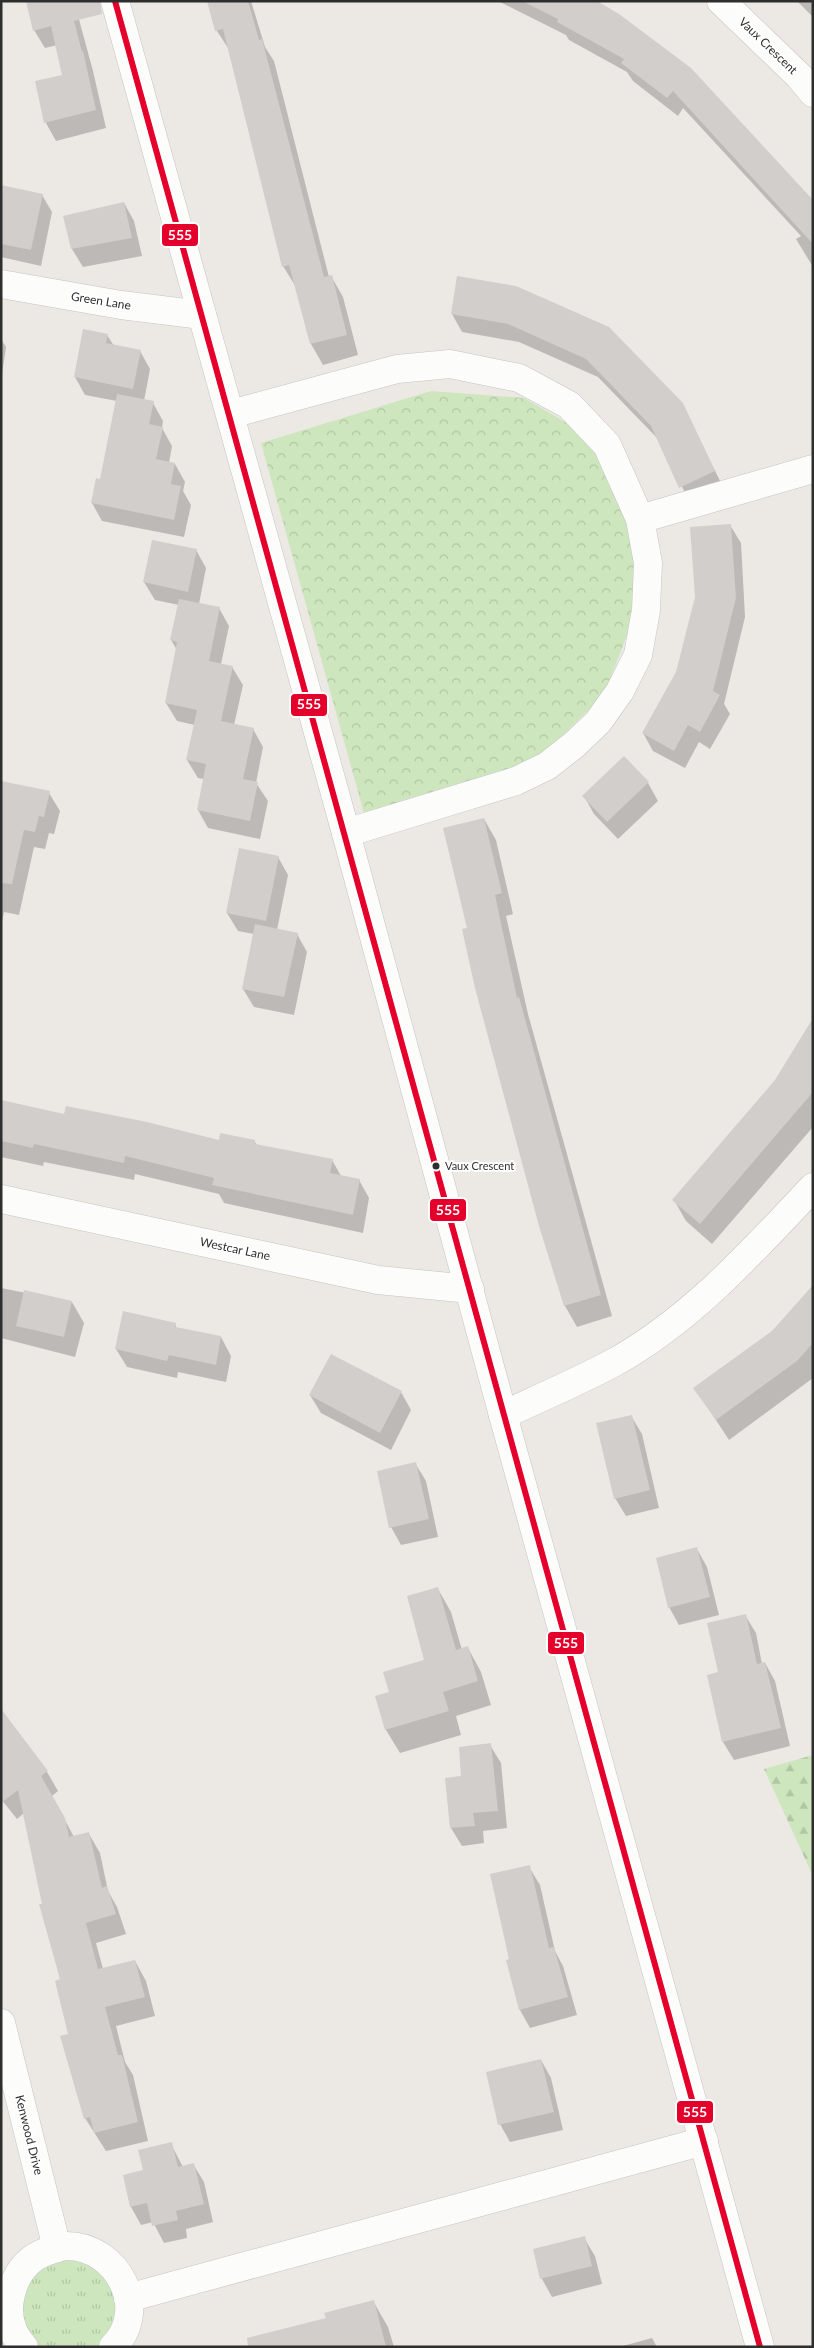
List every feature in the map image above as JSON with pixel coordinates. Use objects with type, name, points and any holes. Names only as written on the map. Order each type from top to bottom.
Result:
[{"type":"street","points":[[115,1],[231,414],[470,1289],[502,1415],[760,2347]]},
{"type":"street","name":"Vaux Crescent","points":[[721,1],[799,76],[813,93]]},
{"type":"street","name":"Green Lane","points":[[1,284],[122,305],[202,315]]},
{"type":"street","points":[[231,414],[397,369],[450,364],[519,378],[569,405],[607,445],[640,518],[648,563],[646,610],[638,655],[620,691],[598,722],[575,744],[547,766],[516,781],[346,834]]},
{"type":"street","points":[[640,518],[813,469]]},
{"type":"street","points":[[502,1415],[614,1362],[661,1331],[712,1291],[813,1187]]},
{"type":"street","name":"Westcar Lane","points":[[1,1199],[378,1280],[470,1289]]},
{"type":"street","name":"Kenwood Drive","points":[[1,2023],[57,2248]]},
{"type":"street","points":[[128,2298],[704,2141]]},
{"type":"street","points":[[24,2347],[5,2316],[15,2278],[37,2254],[64,2246],[83,2247],[100,2254],[112,2264],[126,2288],[129,2312],[124,2332],[113,2347]]},
{"type":"green space","points":[[431,391],[524,398],[588,435],[634,535],[634,617],[604,695],[537,760],[364,813],[261,443]]},
{"type":"green space","points":[[813,1755],[813,1876],[764,1769]]},
{"type":"green space","points":[[55,2258],[83,2258],[107,2270],[116,2301],[115,2322],[112,2331],[96,2347],[39,2347],[26,2337],[18,2312],[35,2267]]},
{"type":"building","points":[[26,1],[100,1],[102,14],[74,21],[83,51],[96,110],[44,123],[35,81],[62,75],[51,26],[33,31]]},
{"type":"building","points":[[207,1],[248,1],[259,40],[262,39],[324,277],[332,275],[347,335],[310,344],[289,265],[282,267],[223,29],[215,31]]},
{"type":"building","points":[[522,1],[597,1],[619,14],[691,68],[813,200],[813,244],[673,91],[667,98],[621,63],[624,59],[557,22],[558,19]]},
{"type":"building","points":[[1,185],[43,194],[31,250],[1,244]]},
{"type":"building","points":[[124,202],[132,238],[71,249],[63,216]]},
{"type":"building","points":[[457,276],[516,286],[609,327],[683,403],[715,471],[679,488],[651,426],[586,359],[508,324],[451,314]]},
{"type":"building","points":[[83,329],[108,334],[106,343],[141,350],[133,389],[74,377]]},
{"type":"building","points":[[117,394],[154,401],[149,424],[163,427],[156,459],[175,463],[171,484],[181,486],[174,520],[91,503],[96,478],[100,479]]},
{"type":"building","points":[[731,524],[736,598],[713,691],[720,695],[700,732],[688,725],[674,751],[642,733],[676,672],[695,597],[690,527]]},
{"type":"building","points":[[152,540],[197,549],[188,592],[143,582]]},
{"type":"building","points":[[179,599],[220,607],[209,661],[233,666],[221,721],[254,728],[243,779],[258,782],[250,821],[197,810],[206,764],[186,760],[197,710],[165,703],[177,642],[170,640]]},
{"type":"building","points":[[624,756],[649,782],[607,822],[582,796]]},
{"type":"building","points":[[1,781],[50,791],[44,817],[39,816],[35,832],[24,830],[12,884],[1,883]]},
{"type":"building","points":[[484,818],[502,893],[495,895],[517,998],[519,997],[601,1295],[564,1306],[539,1226],[475,988],[462,929],[467,928],[443,828]]},
{"type":"building","points":[[239,848],[279,856],[266,921],[226,913]]},
{"type":"building","points":[[255,924],[298,933],[284,997],[242,989]]},
{"type":"building","points":[[813,1018],[813,1092],[700,1224],[672,1200],[775,1080]]},
{"type":"building","points":[[1,1100],[64,1114],[66,1106],[147,1122],[219,1140],[220,1133],[255,1140],[255,1144],[333,1159],[330,1173],[360,1179],[353,1215],[212,1185],[214,1178],[125,1156],[124,1163],[34,1144],[33,1148],[1,1141]]},
{"type":"building","points":[[813,1285],[813,1343],[797,1361],[716,1420],[693,1388],[772,1331]]},
{"type":"building","points":[[24,1290],[72,1301],[64,1337],[16,1326]]},
{"type":"building","points":[[123,1311],[176,1323],[175,1327],[221,1336],[216,1365],[169,1355],[167,1361],[115,1349]]},
{"type":"building","points":[[331,1354],[402,1391],[380,1433],[309,1395]]},
{"type":"building","points":[[632,1415],[650,1490],[614,1499],[596,1423]]},
{"type":"building","points":[[416,1462],[429,1519],[389,1528],[377,1471]]},
{"type":"building","points":[[697,1547],[710,1597],[668,1608],[656,1558]]},
{"type":"building","points":[[438,1587],[456,1650],[468,1646],[478,1681],[443,1692],[449,1711],[385,1730],[375,1696],[389,1692],[383,1672],[424,1660],[407,1596]]},
{"type":"building","points":[[746,1614],[757,1664],[765,1662],[781,1728],[722,1742],[707,1675],[718,1672],[707,1623]]},
{"type":"building","points":[[1,1709],[48,1771],[41,1776],[65,1818],[69,1837],[89,1832],[102,1888],[107,1886],[116,1914],[86,1923],[98,1969],[135,1960],[145,1997],[105,2007],[118,2055],[122,2055],[138,2122],[94,2133],[90,2117],[84,2119],[60,2036],[68,2034],[55,1981],[60,1979],[39,1904],[42,1904],[18,1790],[1,1803]]},
{"type":"building","points":[[491,1743],[498,1811],[473,1813],[475,1826],[450,1828],[445,1778],[461,1776],[459,1747]]},
{"type":"building","points":[[530,1865],[549,1948],[554,1947],[568,1997],[519,2010],[506,1960],[509,1959],[490,1874]]},
{"type":"building","points":[[541,2059],[554,2112],[498,2125],[486,2072]]},
{"type":"building","points":[[172,2142],[178,2167],[194,2163],[204,2204],[176,2211],[178,2220],[152,2226],[147,2203],[130,2207],[123,2175],[143,2170],[138,2150]]},
{"type":"building","points":[[585,2236],[592,2266],[540,2279],[533,2249]]},
{"type":"building","points":[[374,2300],[386,2347],[248,2347],[247,2338],[326,2318],[324,2313]]},
{"type":"transit line","name":"555","points":[[115,1],[760,2347]]},
{"type":"place","name":"Vaux Crescent","points":[[436,1166]]}]
